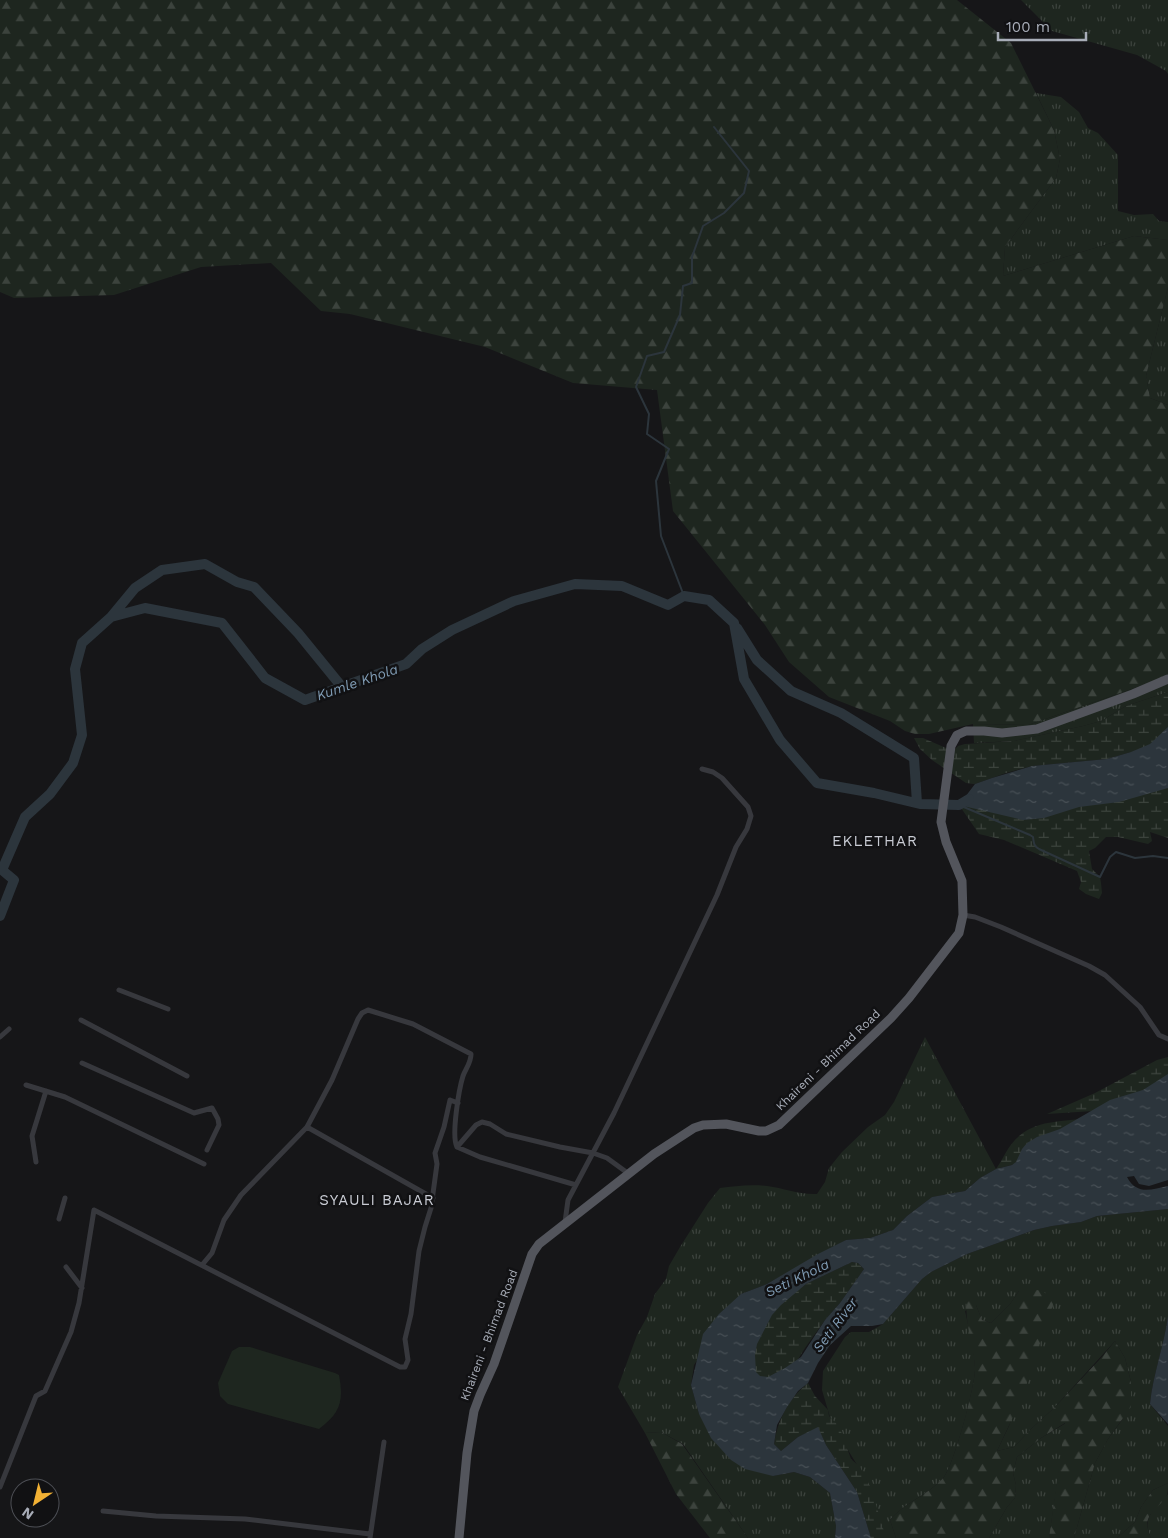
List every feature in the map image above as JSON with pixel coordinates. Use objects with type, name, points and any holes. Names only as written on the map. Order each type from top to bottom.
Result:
[{"type":"main road","name":"Khaireni - Bhimad Road","points":[[459,1538],[467,1453],[476,1404],[494,1364],[532,1254],[544,1239],[654,1154],[694,1128],[703,1125],[726,1124],[766,1131],[779,1124],[909,998],[959,933],[963,915],[962,881],[946,842],[941,822],[951,746],[957,735],[978,731],[1002,733],[1037,729],[1133,694],[1168,679]]},
{"type":"street","points":[[565,1222],[568,1200],[614,1113],[717,895],[736,847],[747,829],[751,816],[748,807],[722,778],[713,772],[702,769]]},
{"type":"street","points":[[963,915],[975,917],[1001,927],[1105,975],[1140,1007],[1158,1035],[1168,1039]]},
{"type":"street","points":[[119,990],[168,1010]]},
{"type":"street","points":[[202,1265],[212,1253],[224,1220],[241,1195],[307,1127],[332,1080],[358,1019],[362,1013],[368,1010],[413,1024],[470,1054],[471,1060],[460,1085],[454,1142],[456,1147],[480,1157],[576,1185]]},
{"type":"street","points":[[81,1020],[187,1076]]},
{"type":"street","points":[[0,1037],[10,1030]]},
{"type":"street","points":[[82,1063],[194,1114],[212,1108],[219,1125],[207,1150]]},
{"type":"street","points":[[26,1085],[66,1097],[204,1164]]},
{"type":"street","points":[[36,1162],[32,1136],[46,1091]]},
{"type":"street","points":[[0,1487],[36,1396],[45,1391],[71,1332],[80,1303],[94,1210],[400,1367],[405,1367],[408,1360],[405,1339],[411,1314],[421,1243],[433,1198],[437,1164],[435,1153],[450,1100],[458,1103]]},
{"type":"street","points":[[456,1147],[476,1125],[482,1122],[490,1124],[506,1134],[608,1158],[630,1174]]},
{"type":"street","points":[[307,1127],[433,1198]]},
{"type":"street","points":[[59,1218],[65,1198]]},
{"type":"street","points":[[66,1267],[82,1288]]},
{"type":"street","points":[[103,1511],[156,1516],[245,1520],[370,1536],[384,1442]]},
{"type":"green space","points":[[0,0],[957,0],[1011,43],[1054,130],[1060,159],[1056,178],[1005,247],[1003,276],[1134,236],[1168,240],[1168,287],[1146,376],[1150,398],[1168,405],[1168,682],[1146,684],[1028,725],[973,724],[929,734],[915,734],[905,731],[890,721],[829,697],[789,662],[765,625],[673,511],[657,390],[573,383],[485,347],[350,314],[321,311],[271,263],[201,267],[114,295],[14,298],[0,292]]},
{"type":"green space","points":[[1021,0],[1168,0],[1168,74],[1166,71],[1137,55],[1052,31]]},
{"type":"green space","points":[[1036,93],[1061,97],[1079,112],[1088,128],[1098,133],[1118,155],[1118,211],[1134,215],[1153,214],[1159,221],[1168,222],[1168,240],[1134,236],[1003,276],[1005,247],[1056,178],[1060,159],[1054,130]]},
{"type":"green space","points":[[1168,287],[1168,405],[1150,398],[1146,376]]},
{"type":"green space","points":[[1168,682],[1168,692],[1126,706],[1101,721],[1014,741],[974,743],[973,724],[1028,725],[1146,684]]},
{"type":"green space","points":[[1168,692],[1168,768],[1140,752],[1131,752],[1107,759],[1032,766],[975,784],[966,783],[932,760],[920,749],[914,738],[923,738],[953,751],[958,746],[965,744],[1014,741],[1101,721],[1126,706]]},
{"type":"green space","points":[[1168,777],[1168,838],[1150,832],[1152,841],[1148,844],[1118,837],[1106,837],[1089,851],[1092,869],[1100,877],[1102,893],[1099,899],[1079,889],[1081,882],[1077,871],[1004,840],[979,834],[959,805]]},
{"type":"green space","points":[[925,1037],[996,1169],[980,1178],[965,1191],[932,1197],[907,1216],[893,1230],[870,1238],[846,1240],[767,1284],[741,1294],[694,1365],[691,1385],[699,1414],[773,1476],[794,1472],[810,1477],[830,1493],[836,1526],[835,1538],[748,1538],[683,1444],[661,1432],[645,1433],[618,1387],[637,1335],[647,1317],[655,1294],[666,1279],[669,1266],[708,1203],[720,1188],[761,1185],[817,1194],[825,1182],[829,1168],[842,1152],[868,1127],[885,1115],[894,1102]]},
{"type":"green space","points":[[1168,1057],[1168,1117],[1093,1111],[1047,1114],[1095,1093],[1157,1060]]},
{"type":"green space","points":[[1088,1118],[1019,1163],[996,1169],[1016,1139],[1034,1127]]},
{"type":"green space","points":[[1168,1209],[1168,1316],[1150,1404],[1168,1426],[1168,1483],[1153,1490],[1141,1507],[1135,1522],[1117,1538],[1074,1538],[1095,1463],[1108,1439],[1122,1420],[1131,1382],[1125,1358],[1115,1341],[1054,1408],[1014,1447],[997,1451],[1009,1426],[1045,1325],[1019,1291],[1010,1304],[991,1323],[982,1320],[976,1305],[965,1311],[975,1367],[968,1406],[953,1457],[944,1477],[938,1483],[903,1508],[890,1520],[896,1538],[885,1538],[867,1481],[832,1424],[822,1390],[823,1371],[845,1337],[851,1332],[869,1332],[883,1324],[922,1279],[931,1272],[967,1254],[1034,1230],[1081,1222],[1097,1216]]},
{"type":"green space","points":[[852,1262],[858,1263],[864,1269],[805,1348],[779,1390],[711,1380],[726,1345],[806,1284]]},
{"type":"green space","points":[[1040,1290],[1055,1299],[1020,1402],[997,1451],[1014,1447],[1054,1408],[1115,1341],[1125,1358],[1131,1382],[1131,1407],[1108,1439],[1095,1463],[1074,1538],[1049,1538],[1065,1423],[1041,1438],[1017,1457],[1013,1473],[1016,1485],[1015,1498],[1007,1507],[989,1538],[896,1538],[890,1520],[944,1477],[958,1441],[972,1389],[975,1367],[966,1307],[967,1299],[976,1305],[982,1320],[991,1323],[1010,1304],[1019,1291]]},
{"type":"green space","points":[[239,1347],[250,1347],[339,1375],[340,1400],[339,1406],[332,1418],[319,1429],[228,1404],[220,1396],[218,1383],[232,1351]]},
{"type":"green space","points":[[808,1383],[815,1396],[828,1410],[829,1416],[839,1426],[851,1459],[860,1467],[871,1488],[886,1538],[871,1538],[857,1492],[826,1445],[818,1428],[798,1437],[781,1451],[774,1444],[785,1410]]},
{"type":"green space","points":[[1066,1423],[1049,1538],[989,1538],[1007,1507],[1015,1498],[1016,1485],[1013,1473],[1017,1457],[1041,1438]]},
{"type":"green space","points":[[661,1432],[682,1444],[748,1538],[710,1538],[676,1494],[645,1433]]},
{"type":"green space","points":[[1168,1483],[1167,1495],[1148,1519],[1147,1524],[1151,1538],[1117,1538],[1135,1522],[1141,1507],[1153,1490]]},
{"type":"green space","points":[[1168,1494],[1168,1537],[1151,1538],[1148,1531],[1149,1519],[1154,1509]]},
{"type":"water","points":[[1168,727],[1168,788],[1119,802],[1079,807],[1044,818],[1023,820],[959,805],[975,784],[1032,766],[1107,759],[1131,752],[1150,744]]},
{"type":"water","points":[[1168,1074],[1168,1180],[1149,1186],[1139,1184],[1134,1176],[1127,1177],[1135,1187],[1140,1189],[1145,1190],[1168,1186],[1168,1209],[1097,1216],[1081,1222],[1034,1230],[967,1254],[931,1272],[922,1279],[883,1324],[851,1326],[830,1345],[808,1383],[798,1391],[787,1407],[777,1425],[774,1444],[781,1451],[798,1437],[818,1427],[826,1445],[857,1492],[871,1538],[835,1538],[836,1526],[830,1493],[810,1477],[794,1472],[773,1476],[745,1469],[731,1460],[711,1438],[699,1414],[691,1385],[703,1334],[719,1314],[741,1294],[767,1284],[846,1240],[870,1238],[893,1230],[907,1216],[932,1197],[965,1191],[980,1178],[996,1169],[1012,1165],[1016,1162],[1027,1143],[1037,1137],[1060,1129],[1110,1100],[1143,1090]],"holes":[[[852,1262],[858,1263],[864,1269],[840,1303],[825,1320],[801,1357],[768,1377],[760,1376],[756,1372],[755,1355],[757,1344],[772,1315],[806,1284]]]},
{"type":"water","points":[[1168,1316],[1168,1424],[1150,1404]]},
{"type":"waterway","points":[[684,596],[661,536],[656,481],[669,449],[647,434],[649,414],[636,387],[647,356],[664,352],[680,315],[683,286],[692,283],[692,257],[703,226],[724,213],[744,193],[749,171],[714,127]]},
{"type":"waterway","points":[[111,617],[135,588],[162,570],[205,564],[237,582],[254,587],[298,633],[342,687]]},
{"type":"waterway","name":"Kumle Khola","points":[[0,916],[14,880],[2,870],[25,817],[50,794],[73,763],[82,735],[75,669],[82,643],[111,617],[145,608],[222,623],[265,678],[305,700],[406,664],[422,649],[452,630],[514,601],[575,584],[622,586],[668,605],[684,596],[709,600],[734,623],[744,679],[780,740],[817,783],[874,793],[920,804],[959,805],[969,799]]},
{"type":"waterway","points":[[737,628],[757,660],[791,691],[841,713],[914,758],[917,803]]},
{"type":"waterway","points":[[959,805],[1030,835],[1039,849],[1100,877],[1110,857],[1116,852],[1135,858],[1153,856],[1168,858]]},
{"type":"district","name":"EKLETHAR","points":[[875,841]]},
{"type":"district","name":"SYAULI BAJAR","points":[[377,1200]]},
{"type":"water label","name":"Seti Khola","points":[[797,1278]]},
{"type":"water label","name":"Seti River","points":[[835,1325]]}]
